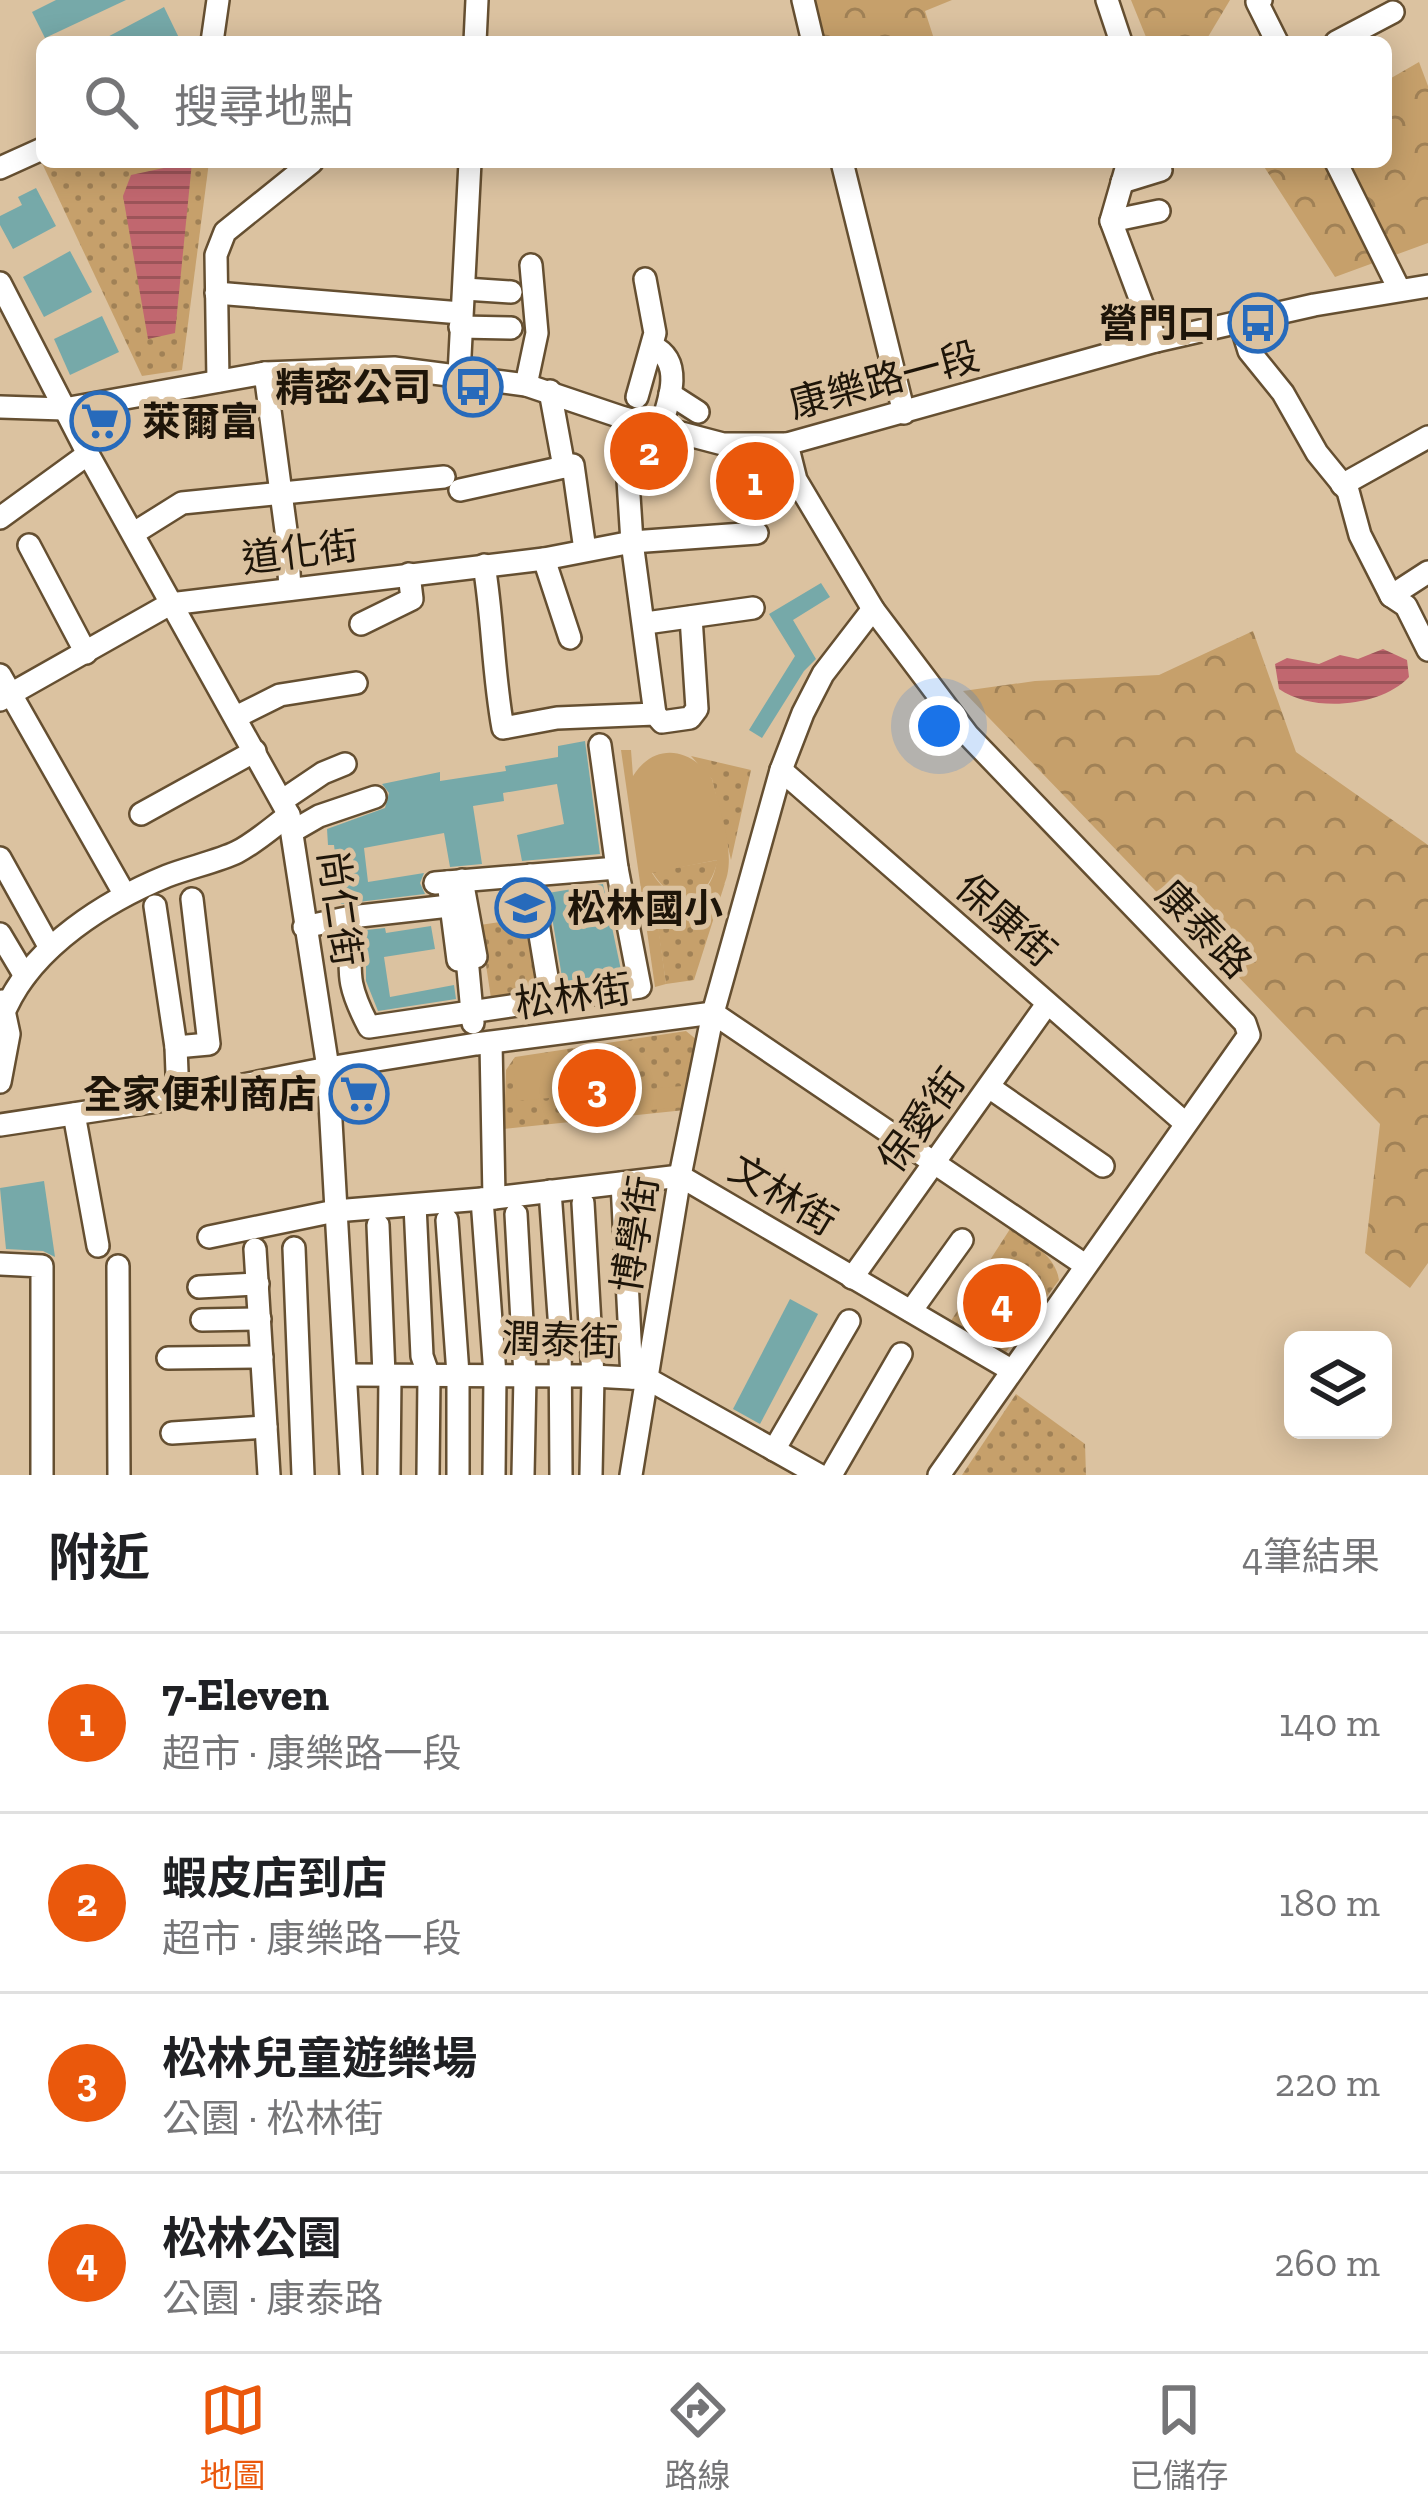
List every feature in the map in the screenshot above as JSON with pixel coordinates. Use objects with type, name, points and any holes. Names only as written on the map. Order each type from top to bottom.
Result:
[{"type":"street","points":[[213,36],[218,0]]},
{"type":"street","points":[[475,36],[477,0]]},
{"type":"street","points":[[802,0],[811,36]]},
{"type":"street","points":[[1107,0],[1119,36]]},
{"type":"street","points":[[1259,1],[1274,36]]},
{"type":"street","points":[[1347,36],[1393,12]]},
{"type":"street","points":[[0,168],[36,152]]},
{"type":"street","points":[[218,381],[216,254],[225,232],[305,168]]},
{"type":"street","points":[[459,375],[470,168]]},
{"type":"street","points":[[843,168],[904,413]]},
{"type":"street","points":[[1339,168],[1400,289]]},
{"type":"street","points":[[1156,341],[1111,221],[1125,172],[1161,170]]},
{"type":"street","points":[[1111,221],[1159,212]]},
{"type":"street","points":[[526,385],[537,333],[531,265]]},
{"type":"street","points":[[645,279],[654,313],[652,346],[638,395],[666,410],[698,412]]},
{"type":"street","name":"尚仁街","points":[[0,283],[88,454],[288,815],[328,1068],[350,1475]]},
{"type":"street","name":"康樂路一段","points":[[0,407],[64,409],[265,373],[394,368],[526,385],[624,418],[666,410],[723,444],[787,444],[1156,341],[1428,286]]},
{"type":"street","points":[[465,290],[512,292]]},
{"type":"street","points":[[216,292],[512,328]]},
{"type":"street","points":[[1240,322],[1249,351],[1348,491],[1360,535],[1391,596],[1406,606],[1428,650]]},
{"type":"street","points":[[652,346],[668,356],[666,410]]},
{"type":"street","points":[[265,373],[290,590]]},
{"type":"street","points":[[550,391],[565,467]]},
{"type":"street","points":[[624,418],[632,542],[655,714],[662,722],[690,718],[697,709],[691,617]]},
{"type":"street","points":[[1342,485],[1428,437]]},
{"type":"street","name":"康泰路","points":[[787,444],[796,480],[873,609],[968,735],[1245,1023],[1250,1035],[939,1475]]},
{"type":"street","points":[[0,518],[88,454]]},
{"type":"street","points":[[134,533],[182,503],[281,491],[452,483],[573,465],[584,550]]},
{"type":"street","points":[[0,496],[23,499]]},
{"type":"street","name":"道化街","points":[[4,690],[86,653],[170,604],[544,559],[632,542],[757,533]]},
{"type":"street","points":[[29,545],[86,653]]},
{"type":"street","points":[[544,559],[570,638]]},
{"type":"street","points":[[484,565],[503,728],[557,718],[655,714]]},
{"type":"street","points":[[1391,596],[1428,572]]},
{"type":"street","points":[[362,624],[412,599],[409,574]]},
{"type":"street","points":[[646,623],[753,608]]},
{"type":"street","name":"博學街","points":[[631,1475],[640,1379],[713,1013],[782,770],[824,674],[873,609]]},
{"type":"street","points":[[236,717],[280,695],[356,683]]},
{"type":"street","points":[[4,690],[125,895]]},
{"type":"street","points":[[351,917],[353,947],[347,975],[369,1028],[640,987],[617,868],[601,745]]},
{"type":"street","points":[[141,814],[254,751]]},
{"type":"street","points":[[0,1082],[9,1034],[3,1003],[50,948],[125,895],[235,853],[288,815],[323,773],[345,764]]},
{"type":"street","name":"保康街","points":[[782,770],[1185,1123]]},
{"type":"street","points":[[288,815],[319,816],[375,797]]},
{"type":"street","points":[[0,858],[50,948]]},
{"type":"street","points":[[494,1475],[483,1044],[472,1013],[467,958],[458,960],[458,905],[448,882],[617,868]]},
{"type":"street","points":[[530,875],[551,1000]]},
{"type":"street","points":[[176,1047],[209,1044],[192,899]]},
{"type":"street","points":[[304,927],[458,905]]},
{"type":"street","points":[[155,906],[176,1047],[178,1098]]},
{"type":"street","points":[[0,934],[25,976]]},
{"type":"street","name":"保愛街","points":[[852,1278],[1047,1004]]},
{"type":"street","points":[[713,1013],[1085,1265]]},
{"type":"street","name":"松林街","points":[[0,1125],[178,1098],[328,1068],[713,1013]]},
{"type":"street","points":[[989,1087],[1103,1166]]},
{"type":"street","points":[[74,1114],[98,1246]]},
{"type":"street","name":"文林街","points":[[209,1237],[335,1211],[680,1176],[1011,1370]]},
{"type":"street","points":[[622,1183],[640,1379]]},
{"type":"street","points":[[550,1191],[561,1475]]},
{"type":"street","points":[[584,1203],[593,1376],[591,1475]]},
{"type":"street","points":[[415,1204],[422,1356],[429,1376],[428,1475]]},
{"type":"street","points":[[516,1214],[525,1376],[523,1475]]},
{"type":"street","points":[[447,1220],[458,1374],[458,1475]]},
{"type":"street","points":[[378,1225],[389,1475]]},
{"type":"street","points":[[911,1311],[962,1240]]},
{"type":"street","points":[[294,1248],[303,1475]]},
{"type":"street","points":[[255,1249],[268,1475]]},
{"type":"street","points":[[0,1264],[42,1266],[42,1475]]},
{"type":"street","points":[[118,1266],[119,1475]]},
{"type":"street","points":[[199,1287],[258,1284]]},
{"type":"street","points":[[202,1320],[260,1319]]},
{"type":"street","points":[[773,1450],[849,1321]]},
{"type":"street","points":[[831,1475],[901,1354]]},
{"type":"street","points":[[168,1358],[262,1357]]},
{"type":"street","name":"潤泰街","points":[[347,1375],[640,1379],[819,1475]]},
{"type":"street","points":[[172,1433],[266,1427]]},
{"type":"green space","points":[[814,0],[952,0],[925,11],[933,36],[823,36]]},
{"type":"green space","points":[[1131,0],[1230,0],[1209,36],[1146,36]]},
{"type":"green space","points":[[1419,62],[1428,86],[1428,243],[1335,277],[1265,168],[1392,168],[1392,78]]},
{"type":"green space","points":[[44,168],[208,168],[182,370],[142,376]]},
{"type":"green space","points":[[1253,631],[1296,752],[1428,845],[1428,1263],[1410,1288],[1365,1253],[1380,1124],[963,691],[1035,681],[1159,675]]},
{"type":"green space","points":[[621,750],[631,750],[633,776],[662,754],[694,760],[712,779],[726,832],[728,869],[714,898],[685,909],[654,895],[666,984],[655,987]],"holes":[[[717,860],[700,894],[682,898],[671,894],[652,873]]]},
{"type":"green space","points":[[691,756],[751,770],[731,860],[712,779]]},
{"type":"green space","points":[[718,860],[706,886],[691,898],[672,894],[652,872]]},
{"type":"green space","points":[[725,883],[694,980],[666,984],[653,893],[677,910],[704,902]]},
{"type":"green space","points":[[532,917],[544,997],[492,1005],[480,925]]},
{"type":"green space","points":[[686,1031],[697,1040],[685,1110],[504,1129],[506,1070],[515,1057]]},
{"type":"green space","points":[[577,1053],[581,1095],[517,1101],[513,1059]]},
{"type":"green space","points":[[682,1086],[684,1107],[607,1114],[605,1093]]},
{"type":"green space","points":[[1010,1229],[1047,1256],[1059,1280],[999,1356],[947,1327]]},
{"type":"green space","points":[[1016,1394],[1085,1444],[1086,1475],[962,1475]]},
{"type":"shaded area","points":[[191,168],[175,333],[148,339],[123,196],[131,175]]},
{"type":"shaded area","points":[[1383,649],[1407,660],[1409,677],[1382,695],[1328,704],[1279,689],[1275,664],[1287,658],[1319,664],[1340,655],[1358,659]]},
{"type":"building","points":[[56,0],[126,0],[49,36],[44,36],[32,12]]},
{"type":"building","points":[[164,7],[178,36],[109,36]]},
{"type":"building","points":[[36,188],[56,226],[13,249],[0,216],[22,205],[18,197]]},
{"type":"building","points":[[70,251],[92,292],[44,317],[23,277]]},
{"type":"building","points":[[102,316],[119,352],[70,375],[54,339]]},
{"type":"building","points":[[821,583],[830,597],[793,620],[816,659],[762,738],[749,730],[795,656],[769,614]]},
{"type":"building","points":[[585,741],[600,854],[522,861],[517,835],[564,824],[557,784],[503,793],[504,801],[473,806],[482,864],[450,867],[444,833],[364,848],[368,882],[424,873],[420,883],[425,894],[341,904],[334,845],[328,845],[327,829],[385,808],[389,793],[382,784],[440,772],[440,781],[506,771],[505,766],[558,757],[558,746]]},
{"type":"building","points":[[603,884],[622,975],[563,983],[548,893]]},
{"type":"building","points":[[431,926],[435,949],[384,957],[390,997],[454,985],[456,999],[378,1011],[366,981],[366,930],[385,928],[386,933]]},
{"type":"building","points":[[44,1181],[55,1257],[43,1251],[6,1249],[0,1188]]},
{"type":"building","points":[[790,1299],[818,1314],[760,1424],[733,1409]]},
{"type":"place","name":"營門口","points":[[1258,323]]},
{"type":"place","name":"精密公司","points":[[473,387]]},
{"type":"place","name":"萊爾富","points":[[100,421]]},
{"type":"place","name":"蝦皮店到店","points":[[649,451]]},
{"type":"place","name":"7-Eleven","points":[[755,481]]},
{"type":"place","name":"松林國小","points":[[525,908]]},
{"type":"place","name":"松林兒童遊樂場","points":[[597,1088]]},
{"type":"place","name":"全家便利商店","points":[[359,1094]]},
{"type":"place","name":"松林公園","points":[[1002,1303]]}]
